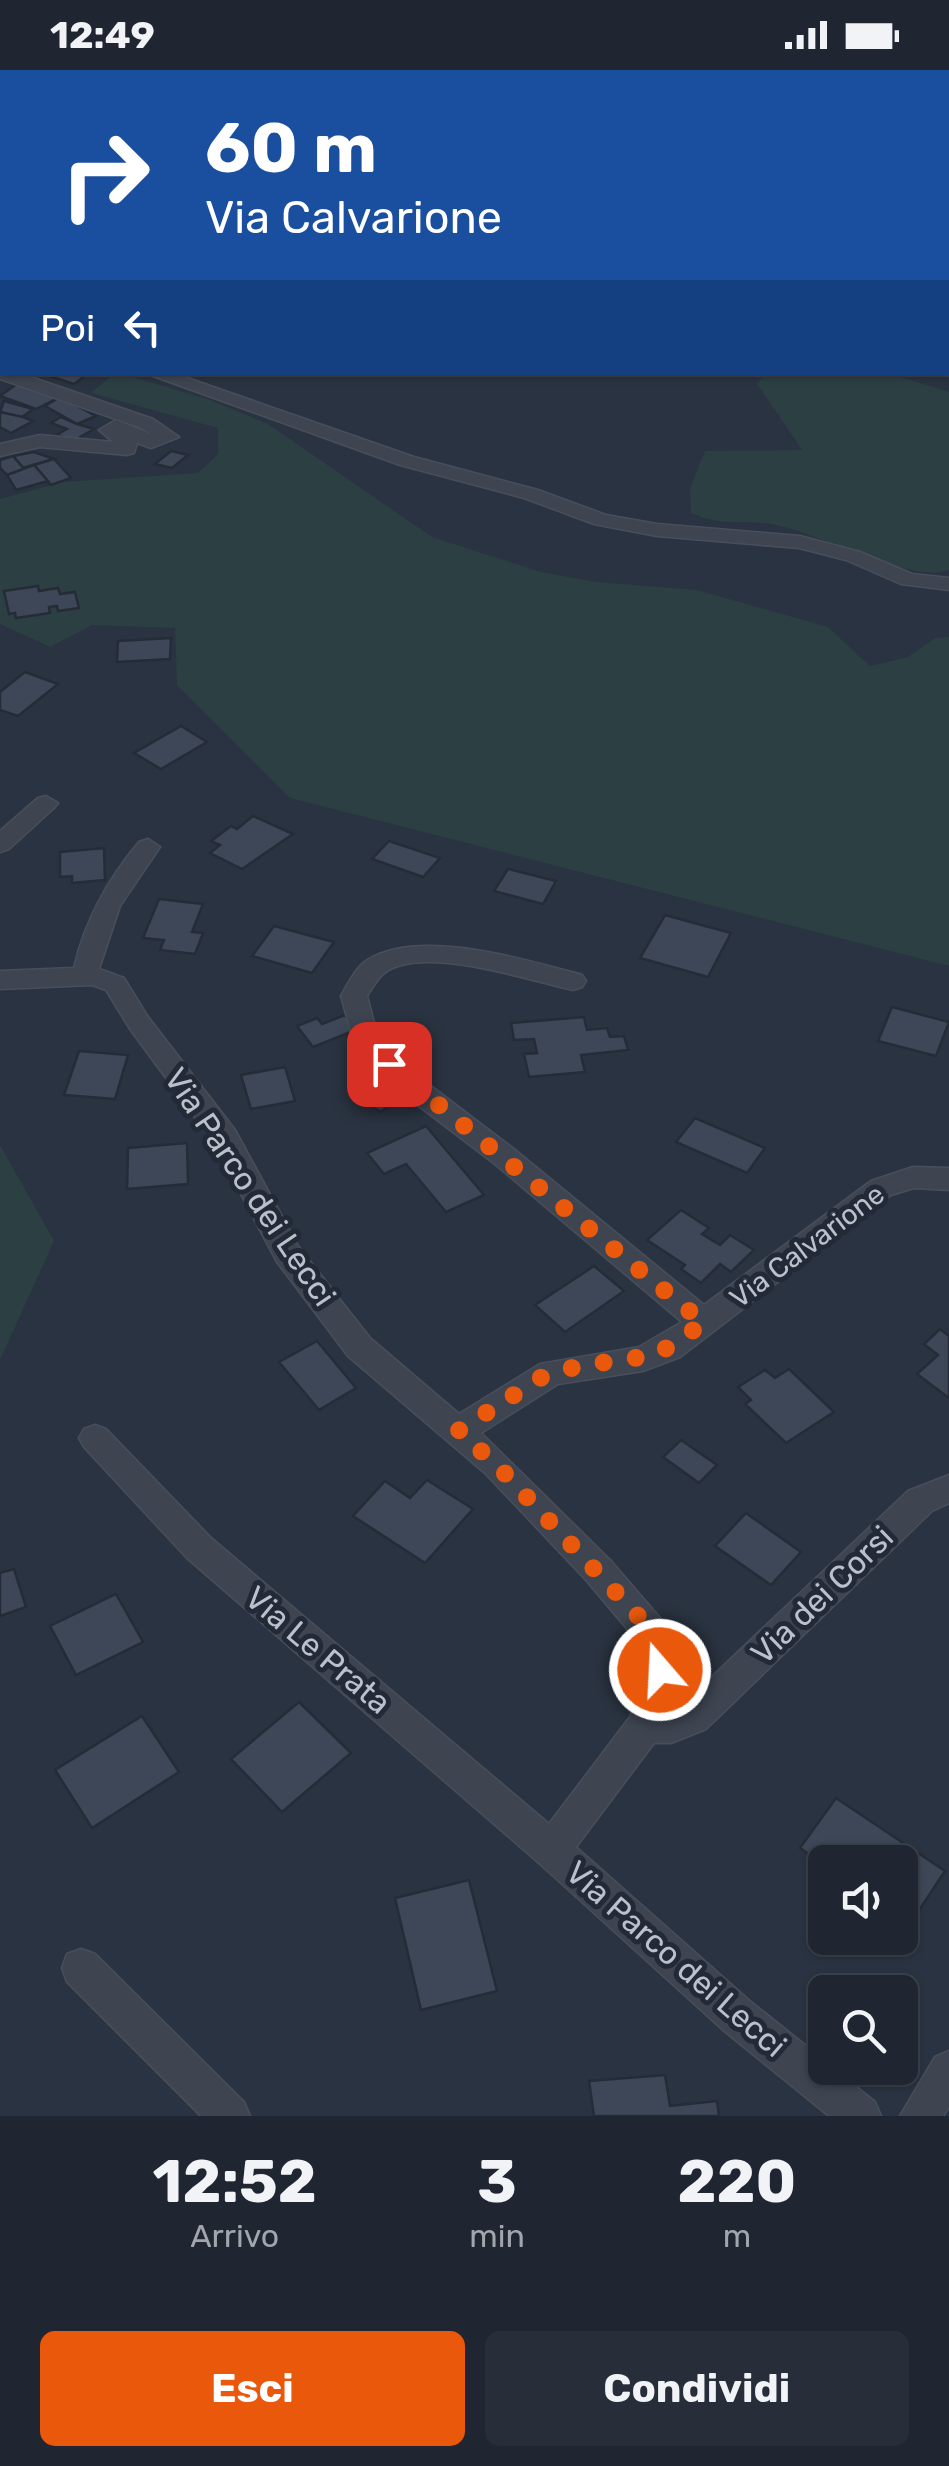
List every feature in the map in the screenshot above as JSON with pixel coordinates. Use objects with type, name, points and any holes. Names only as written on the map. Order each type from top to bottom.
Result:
[{"type":"street","points":[[0,450],[40,441],[127,449],[128,444],[110,432],[116,426],[155,442],[169,436],[146,422],[6,375]]},
{"type":"street","points":[[160,375],[444,472],[541,497],[601,520],[658,530],[761,536],[810,544],[854,556],[908,580],[949,584]]},
{"type":"street","points":[[0,844],[46,803]]},
{"type":"street","points":[[0,980],[85,975],[95,931],[110,897],[148,846]]},
{"type":"street","points":[[573,981],[436,955],[399,956],[374,967],[354,996],[365,1042],[377,1054],[704,1323]]},
{"type":"street","name":"Via Parco dei Lecci","points":[[85,975],[106,979],[119,988],[139,1023],[225,1137],[287,1254],[360,1347],[458,1431],[598,1570],[648,1629],[660,1670],[645,1726],[552,1850],[737,2016],[861,2116]]},
{"type":"street","name":"Via Calvarione","points":[[458,1431],[542,1377],[578,1366],[656,1355],[881,1188],[913,1177],[949,1179]]},
{"type":"street","name":"Via Le Prata","points":[[95,1438],[199,1548],[552,1850]]},
{"type":"street","name":"Via dei Corsi","points":[[645,1726],[671,1727],[693,1718],[926,1495],[949,1489]]},
{"type":"street","points":[[81,1968],[230,2116]]},
{"type":"street","points":[[920,2116],[949,2070]]},
{"type":"shaded area","points":[[112,375],[126,375],[210,400],[268,424],[432,537],[541,572],[596,582],[697,590],[828,627],[870,666],[908,657],[935,638],[949,637],[949,966],[290,798],[177,685],[175,628],[92,625],[50,647],[0,624],[0,499],[63,482],[198,473],[218,454],[218,428],[91,393]]},
{"type":"shaded area","points":[[764,375],[894,375],[949,392],[949,570],[912,570],[776,525],[712,520],[691,513],[690,488],[705,451],[802,450],[757,384]]},
{"type":"shaded area","points":[[0,1145],[54,1241],[0,1360]]},
{"type":"building","points":[[46,375],[86,375],[74,384]]},
{"type":"building","points":[[18,383],[60,397],[36,409],[0,396]]},
{"type":"building","points":[[60,397],[96,416],[77,424],[45,406]]},
{"type":"building","points":[[4,401],[33,409],[21,418],[0,412]]},
{"type":"building","points":[[0,412],[33,421],[11,433],[0,427]]},
{"type":"building","points":[[61,417],[94,429],[75,440],[56,435],[67,429],[51,423]]},
{"type":"building","points":[[171,451],[188,455],[172,468],[155,464]]},
{"type":"building","points":[[34,452],[54,459],[23,468],[13,456]]},
{"type":"building","points":[[13,456],[25,470],[7,475],[0,468],[0,460]]},
{"type":"building","points":[[54,459],[71,478],[51,485],[34,465]]},
{"type":"building","points":[[34,465],[48,481],[16,490],[7,475]]},
{"type":"building","points":[[38,586],[39,591],[58,588],[60,594],[75,592],[79,608],[58,611],[57,606],[49,607],[50,613],[16,618],[15,613],[9,614],[4,591]]},
{"type":"building","points":[[171,638],[170,659],[117,662],[118,641]]},
{"type":"building","points":[[25,672],[58,684],[18,716],[0,710],[0,692]]},
{"type":"building","points":[[181,726],[207,742],[161,769],[134,753]]},
{"type":"building","points":[[253,816],[293,834],[242,869],[210,853],[220,845],[211,841]]},
{"type":"building","points":[[389,841],[440,858],[423,877],[372,859]]},
{"type":"building","points":[[104,848],[105,880],[72,883],[72,876],[60,877],[60,852]]},
{"type":"building","points":[[508,869],[556,881],[543,904],[494,891]]},
{"type":"building","points":[[159,899],[203,904],[192,932],[203,933],[195,954],[160,950],[164,940],[143,938]]},
{"type":"building","points":[[665,915],[731,933],[708,977],[640,958]]},
{"type":"building","points":[[274,926],[334,942],[312,973],[252,956]]},
{"type":"building","points":[[892,1007],[949,1022],[936,1056],[878,1041]]},
{"type":"building","points":[[345,1015],[356,1030],[313,1047],[297,1026],[317,1018],[322,1024]]},
{"type":"building","points":[[584,1017],[587,1030],[607,1028],[610,1037],[624,1036],[628,1050],[581,1055],[585,1072],[529,1077],[524,1054],[537,1053],[534,1039],[514,1040],[511,1023]]},
{"type":"building","points":[[79,1051],[128,1055],[115,1099],[64,1095]]},
{"type":"building","points":[[285,1067],[295,1101],[251,1109],[241,1075]]},
{"type":"building","points":[[375,1074],[405,1092],[381,1112],[350,1094]]},
{"type":"building","points":[[695,1118],[765,1148],[747,1173],[676,1142]]},
{"type":"building","points":[[426,1126],[484,1195],[446,1212],[406,1164],[384,1174],[367,1153]]},
{"type":"building","points":[[187,1143],[188,1184],[127,1189],[128,1148]]},
{"type":"building","points":[[681,1210],[709,1228],[702,1234],[720,1245],[730,1235],[754,1250],[731,1272],[720,1264],[701,1283],[681,1269],[685,1265],[647,1240]]},
{"type":"building","points":[[594,1266],[624,1291],[565,1332],[535,1305]]},
{"type":"building","points":[[940,1329],[949,1336],[949,1398],[917,1374],[938,1355],[924,1344]]},
{"type":"building","points":[[317,1341],[356,1388],[319,1410],[279,1362]]},
{"type":"building","points":[[789,1369],[834,1412],[786,1443],[745,1404],[751,1400],[738,1387],[765,1370],[775,1378]]},
{"type":"building","points":[[681,1440],[717,1465],[699,1483],[663,1457]]},
{"type":"building","points":[[427,1480],[473,1509],[425,1563],[353,1516],[385,1481],[410,1498]]},
{"type":"building","points":[[746,1513],[801,1552],[771,1585],[715,1546]]},
{"type":"building","points":[[14,1569],[26,1607],[0,1616],[0,1573]]},
{"type":"building","points":[[116,1594],[143,1642],[76,1675],[50,1626]]},
{"type":"building","points":[[299,1702],[351,1753],[282,1812],[231,1759]]},
{"type":"building","points":[[142,1716],[179,1772],[92,1828],[55,1770]]},
{"type":"building","points":[[836,1798],[906,1845],[808,1845],[808,1853],[800,1848]]},
{"type":"building","points":[[918,1853],[945,1871],[918,1912]]},
{"type":"building","points":[[469,1880],[497,1991],[421,2010],[395,1898]]},
{"type":"building","points":[[665,2075],[670,2106],[717,2101],[719,2116],[594,2116],[589,2081]]},
{"type":"route","points":[[389,1064],[412,1087],[505,1157],[704,1323],[656,1355],[578,1366],[542,1377],[458,1431],[496,1464],[639,1617],[654,1640],[660,1670]]}]
